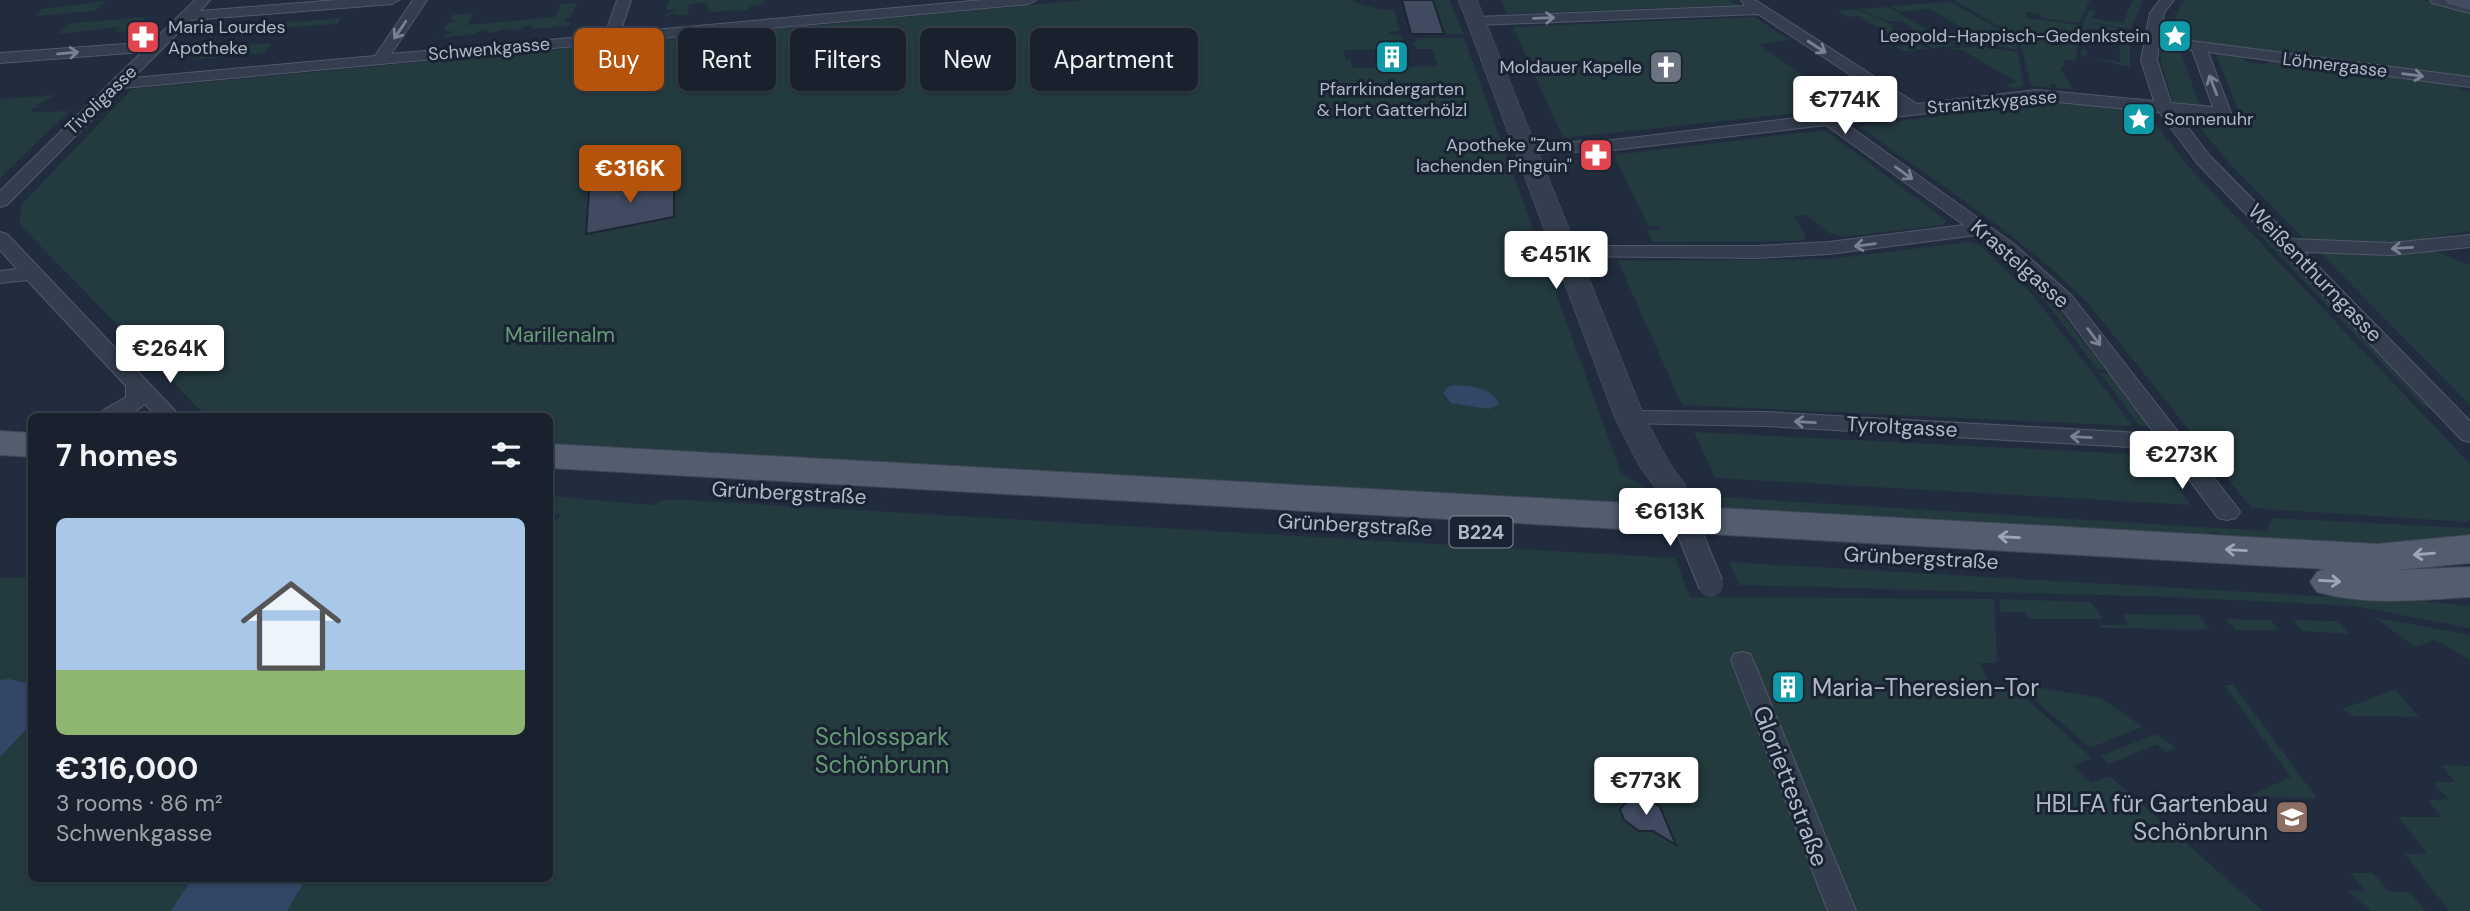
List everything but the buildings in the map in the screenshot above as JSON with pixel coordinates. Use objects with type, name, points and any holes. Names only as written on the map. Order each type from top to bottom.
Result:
[{"type":"main road","points":[[2455,0],[2470,6]]},
{"type":"main road","points":[[0,423],[28,425]]},
{"type":"main road","points":[[0,443],[28,445]]},
{"type":"main road","name":"Grünbergstraße","points":[[553,456],[2378,558],[2470,550]]},
{"type":"main road","name":"Grünbergstraße","points":[[553,479],[2413,586]]},
{"type":"main road","name":"B224","points":[[2413,586],[2470,582]]},
{"type":"street","name":"Tivoligasse","points":[[0,201],[203,0]]},
{"type":"street","points":[[187,16],[392,0]]},
{"type":"street","points":[[380,60],[420,0]]},
{"type":"street","points":[[614,28],[624,0]]},
{"type":"street","name":"Schwenkgasse","points":[[664,32],[888,7],[1029,0]]},
{"type":"street","points":[[1468,0],[1528,149],[1630,418],[1656,467],[1672,489],[1714,591]]},
{"type":"street","points":[[1746,0],[1913,109]]},
{"type":"street","name":"Weißenthurngasse","points":[[2166,0],[2157,13],[2149,60],[2164,107],[2203,159],[2470,435]]},
{"type":"street","points":[[2437,0],[2470,6]]},
{"type":"street","points":[[1476,21],[1760,10]]},
{"type":"street","name":"Löhnergasse","points":[[2152,40],[2470,82]]},
{"type":"street","name":"Schwenkgasse","points":[[117,84],[574,42]]},
{"type":"street","points":[[0,58],[156,46]]},
{"type":"street","name":"Stranitzkygasse","points":[[1528,149],[1613,145],[2037,95],[2223,113],[2199,48]]},
{"type":"street","name":"Krastelgasse","points":[[1829,119],[1982,229],[2065,300],[2227,512]]},
{"type":"street","points":[[1566,252],[1757,252],[1829,248],[1982,229]]},
{"type":"street","points":[[0,238],[166,413]]},
{"type":"street","points":[[2288,245],[2391,249],[2470,240]]},
{"type":"street","points":[[0,277],[31,273]]},
{"type":"street","points":[[116,413],[137,399],[138,384]]},
{"type":"street","name":"Tyroltgasse","points":[[1630,418],[1766,419],[2174,442]]},
{"type":"street","points":[[2413,586],[2470,597]]},
{"type":"street","name":"Gloriettestraße","points":[[1742,660],[1842,911]]},
{"type":"green space","points":[[669,0],[764,0],[765,3],[749,7],[749,10],[709,12],[707,3],[689,4],[688,15],[670,14],[668,17],[664,15],[677,10],[666,9]]},
{"type":"green space","name":"Marillenalm","points":[[1086,0],[1353,0],[1382,10],[1394,10],[1400,31],[1389,34],[1401,35],[1404,49],[1344,50],[1345,59],[1350,59],[1353,68],[1438,66],[1432,49],[1416,49],[1413,42],[1418,41],[1417,38],[1464,38],[1621,473],[1649,490],[1699,494],[1710,491],[1719,497],[2266,531],[2273,518],[2470,528],[2470,538],[2374,545],[2222,536],[2214,532],[2204,537],[553,444],[553,413],[203,413],[20,225],[21,205],[132,89],[574,48],[574,91],[664,91],[664,39],[678,38],[678,91],[776,91],[776,29]]},
{"type":"green space","points":[[1433,0],[1450,0],[1463,34],[1444,34]]},
{"type":"green space","points":[[1501,0],[1729,0],[1737,5],[1507,14]]},
{"type":"green space","points":[[1954,0],[2090,0],[2079,23],[2041,18],[2041,14],[2026,12],[2026,18],[2079,25],[2076,61],[2064,60],[2065,65],[2061,68],[2073,90],[2056,88],[2056,84],[2049,84],[2052,88],[2031,86],[2019,38]]},
{"type":"green space","points":[[2133,0],[2143,0],[2131,29],[2088,22],[2130,31],[2130,67],[2081,56],[2082,49],[2087,50],[2087,57],[2120,62],[2119,33],[2087,28],[2087,34],[2083,33],[2083,22],[2090,10],[2095,11],[2092,18],[2123,23]]},
{"type":"green space","points":[[2186,0],[2422,0],[2470,13],[2470,80],[2170,38],[2168,36],[2180,6]]},
{"type":"green space","points":[[106,1],[95,11],[35,16],[41,9]]},
{"type":"green space","points":[[1950,2],[2015,38],[2018,50],[1985,43],[1959,46],[1950,41],[1979,37],[1929,9],[1900,12],[1891,6]]},
{"type":"green space","points":[[577,3],[572,15],[564,21],[571,23],[568,26],[535,29],[532,25],[524,26],[520,30],[506,29],[491,33],[486,29],[474,34],[438,38],[454,32],[443,30],[447,23],[457,21],[450,18],[452,15],[473,13],[467,25],[555,17],[561,4]]},
{"type":"green space","points":[[1888,7],[1955,46],[1932,48],[1919,40],[1921,34],[1901,21],[1887,21],[1859,9]]},
{"type":"green space","points":[[1856,9],[1893,25],[1892,29],[1929,49],[1903,51],[1895,47],[1906,45],[1859,16],[1848,17],[1837,11]]},
{"type":"green space","points":[[146,17],[130,31],[115,32],[119,27],[58,34],[70,23]]},
{"type":"green space","points":[[1755,17],[1789,40],[1758,44],[1810,80],[1844,77],[1883,104],[1563,138],[1513,27]]},
{"type":"green space","points":[[341,18],[337,24],[215,33],[218,30],[250,25]]},
{"type":"green space","points":[[272,43],[264,53],[192,60],[205,55],[201,54],[201,50]]},
{"type":"green space","points":[[2160,45],[2190,49],[2181,52],[2198,101],[2211,108],[2173,102],[2161,63]]},
{"type":"green space","points":[[1979,46],[2018,52],[2024,86],[2014,89],[2005,84],[2017,82],[1962,50],[1945,49]]},
{"type":"green space","points":[[2216,54],[2241,56],[2246,62],[2267,65],[2268,60],[2344,69],[2352,76],[2375,79],[2376,73],[2451,82],[2461,90],[2470,91],[2470,231],[2429,238],[2430,240],[2383,244],[2308,241],[2303,238],[2229,163],[2192,118],[2241,118]]},
{"type":"green space","points":[[56,95],[37,105],[42,108],[33,108],[30,112],[70,111],[0,178],[0,99]]},
{"type":"green space","points":[[2041,100],[2147,113],[2189,167],[2470,464],[2470,519],[2467,522],[2251,508],[2087,302],[2005,231],[1858,126]]},
{"type":"green space","points":[[1825,130],[1946,220],[1944,225],[1842,237],[1829,233],[1806,215],[1793,216],[1806,235],[1805,239],[1800,241],[1652,242],[1647,230],[1662,229],[1660,226],[1648,226],[1614,155]]},
{"type":"green space","points":[[2258,233],[2263,234],[2429,408],[2424,407]]},
{"type":"green space","points":[[1986,240],[2050,298],[2105,370],[2097,369],[2044,300],[1981,242]]},
{"type":"green space","points":[[1968,242],[1979,245],[2033,295],[2133,426],[1682,405],[1618,261],[1831,259]]},
{"type":"green space","points":[[2319,252],[2438,252],[2470,265],[2470,405]]},
{"type":"green space","points":[[2100,373],[2109,374],[2150,428],[2138,424]]},
{"type":"green space","points":[[1847,416],[2130,430],[2139,436],[1850,420]]},
{"type":"green space","points":[[1859,430],[2146,445],[2146,449],[1861,434]]},
{"type":"green space","points":[[1694,432],[2154,455],[2191,505],[1715,478]]},
{"type":"green space","name":"Schlosspark Schönbrunn","points":[[553,496],[652,505],[668,499],[1675,558],[1690,597],[1994,599],[1997,660],[1995,663],[1979,663],[1990,684],[2010,684],[2092,758],[2073,766],[2091,783],[2110,776],[2263,911],[0,911],[0,578],[28,578],[28,882],[553,882],[553,526],[561,514],[553,513]]},
{"type":"green space","points":[[1729,562],[2403,599],[2470,606],[2470,628],[2353,606],[2171,597],[1739,585]]},
{"type":"green space","points":[[1999,599],[2091,602],[2103,619],[2029,619],[2024,612],[2001,612]]},
{"type":"green space","points":[[2122,614],[2199,615],[2210,630],[2102,628],[2099,625],[2128,625]]},
{"type":"green space","points":[[2374,617],[2470,635],[2470,660],[2435,640],[2415,647]]},
{"type":"green space","points":[[2226,619],[2271,620],[2279,630],[2235,630]]},
{"type":"green space","points":[[2293,620],[2338,621],[2350,634],[2302,631]]},
{"type":"green space","points":[[2017,684],[2101,698],[2143,727],[2090,748]]},
{"type":"green space","points":[[2224,685],[2233,685],[2317,798],[2247,797],[2291,777]]},
{"type":"green space","points":[[2395,689],[2419,717],[2354,716],[2343,709]]},
{"type":"green space","points":[[2156,734],[2176,748],[2166,752],[2157,744],[2109,764],[2100,756]]},
{"type":"green space","points":[[2441,765],[2470,766],[2470,911],[2449,911],[2405,854],[2427,854],[2399,817],[2441,817],[2428,800],[2448,799],[2433,782],[2455,782]]},
{"type":"green space","points":[[2351,873],[2373,873],[2388,891],[2410,892],[2425,911],[2371,911],[2348,891],[2365,891]]},
{"type":"water","points":[[1455,385],[1486,391],[1496,398],[1499,404],[1489,409],[1451,403],[1443,393],[1448,387]]},
{"type":"water","points":[[0,680],[28,683],[28,727],[0,757]]},
{"type":"water","points":[[190,882],[304,882],[287,911],[171,911]]},
{"type":"place","name":"Leopold-Happisch-Gedenkstein","points":[[2175,36]]},
{"type":"place","name":"Maria Lourdes Apotheke","points":[[143,37]]},
{"type":"place","name":"Pfarrkindergarten & Hort Gatterhölzl","points":[[1392,57]]},
{"type":"place","name":"Moldauer Kapelle","points":[[1666,67]]},
{"type":"place","name":"Sonnenuhr","points":[[2139,119]]},
{"type":"place","name":"Apotheke \"Zum lachenden Pinguin\"","points":[[1596,155]]},
{"type":"place","name":"Maria-Theresien-Tor","points":[[1788,687]]},
{"type":"place","name":"HBLFA für Gartenbau Schönbrunn","points":[[2292,817]]}]
